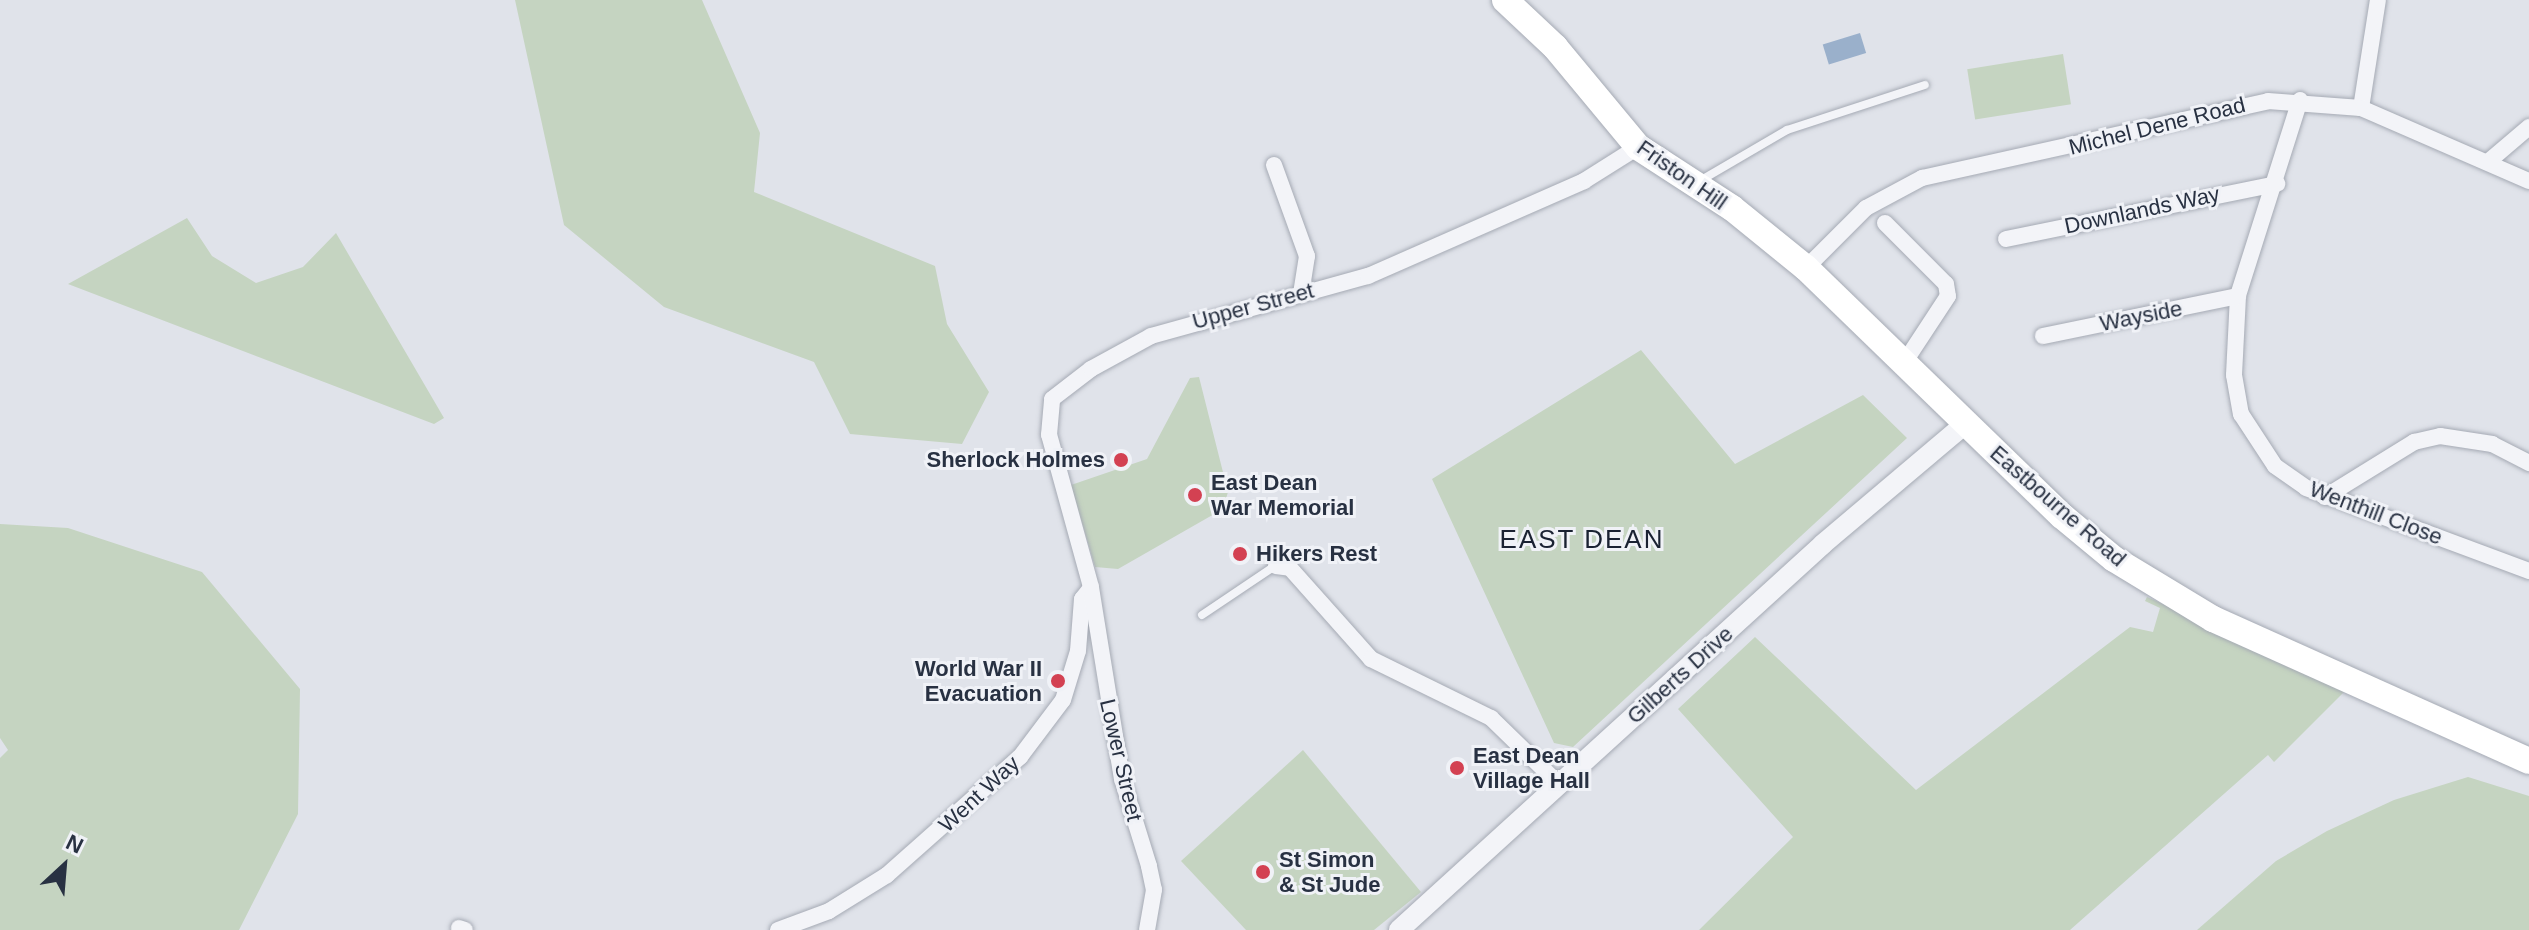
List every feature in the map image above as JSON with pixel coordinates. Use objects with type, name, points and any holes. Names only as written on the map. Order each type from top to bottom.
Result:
[{"type":"main road","name":"Friston Hill","points":[[1505,0],[1555,47],[1638,147],[1806,268]]},
{"type":"main road","name":"Eastbourne Road","points":[[1806,268],[2062,516],[2157,588],[2529,761]]},
{"type":"street","points":[[2361,108],[2378,0]]},
{"type":"street","name":"Michel Dene Road","points":[[1806,268],[1866,208],[1922,178],[2032,157],[2233,106],[2300,100],[2361,108],[2529,181]]},
{"type":"street","name":"Wenthill Close","points":[[2300,100],[2277,184],[2238,296],[2234,375],[2241,414],[2275,466],[2325,497],[2529,571]]},
{"type":"street","points":[[2488,162],[2507,151],[2529,127]]},
{"type":"street","name":"Upper Street","points":[[1091,587],[1049,435],[1052,399],[1091,369],[1151,336],[1396,264],[1584,181],[1638,147]]},
{"type":"street","points":[[2507,151],[2529,152]]},
{"type":"street","points":[[1274,165],[1307,256],[1301,292]]},
{"type":"street","name":"Downlands Way","points":[[2006,239],[2277,184]]},
{"type":"street","points":[[1885,223],[1946,284],[1948,296],[1904,363]]},
{"type":"street","name":"Wayside","points":[[2043,336],[2238,296]]},
{"type":"street","name":"Gilberts Drive","points":[[1399,930],[1823,544],[1965,424]]},
{"type":"street","points":[[2325,497],[2414,442],[2440,436],[2492,444],[2529,463]]},
{"type":"street","points":[[1276,566],[1290,568],[1371,659],[1491,718],[1560,785]]},
{"type":"street","name":"Went Way","points":[[778,930],[829,911],[887,875],[1020,757],[1063,700],[1078,651],[1082,599],[1091,587]]},
{"type":"street","name":"Lower Street","points":[[1091,587],[1122,779],[1154,890],[1147,930]]},
{"type":"lane","points":[[1694,185],[1787,130],[1925,85]]},
{"type":"lane","points":[[1202,615],[1276,566]]},
{"type":"green space","points":[[515,0],[702,0],[760,133],[754,192],[935,266],[947,324],[989,392],[962,444],[850,434],[814,362],[664,307],[564,225]]},
{"type":"green space","points":[[2063,54],[2071,104],[1975,120],[1967,69]]},
{"type":"green space","points":[[187,218],[212,256],[256,283],[303,267],[336,233],[444,418],[434,424],[68,284]]},
{"type":"green space","points":[[1641,350],[1735,464],[1863,395],[1907,438],[1573,747],[1554,743],[1432,479]]},
{"type":"green space","points":[[1199,377],[1228,492],[1223,509],[1118,569],[1095,567],[1071,485],[1147,459],[1190,378]]},
{"type":"green space","points":[[0,524],[68,528],[202,572],[300,689],[298,814],[239,930],[0,930],[0,758],[8,750],[0,738]]},
{"type":"green space","points":[[2147,597],[2350,686],[2274,762],[2268,755],[2070,930],[1699,930],[1793,837],[1678,709],[1755,637],[1916,790],[2130,627],[2153,632],[2160,608],[2145,601]]},
{"type":"green space","points":[[1303,750],[1421,892],[1374,930],[1246,930],[1181,861]]},
{"type":"green space","points":[[2468,777],[2529,796],[2529,930],[2197,930],[2276,861],[2327,831],[2394,800]]},
{"type":"water","points":[[1860,33],[1866,53],[1829,64],[1823,44]]},
{"type":"place","name":"Sherlock Holmes","points":[[1121,460]]},
{"type":"place","name":"East Dean War Memorial","points":[[1195,495]]},
{"type":"place","name":"Hikers Rest","points":[[1240,554]]},
{"type":"place","name":"World War II Evacuation","points":[[1058,681]]},
{"type":"place","name":"East Dean Village Hall","points":[[1457,768]]},
{"type":"place","name":"St Simon & St Jude","points":[[1263,872]]},
{"type":"district","name":"EAST DEAN","points":[[1582,540]]}]
